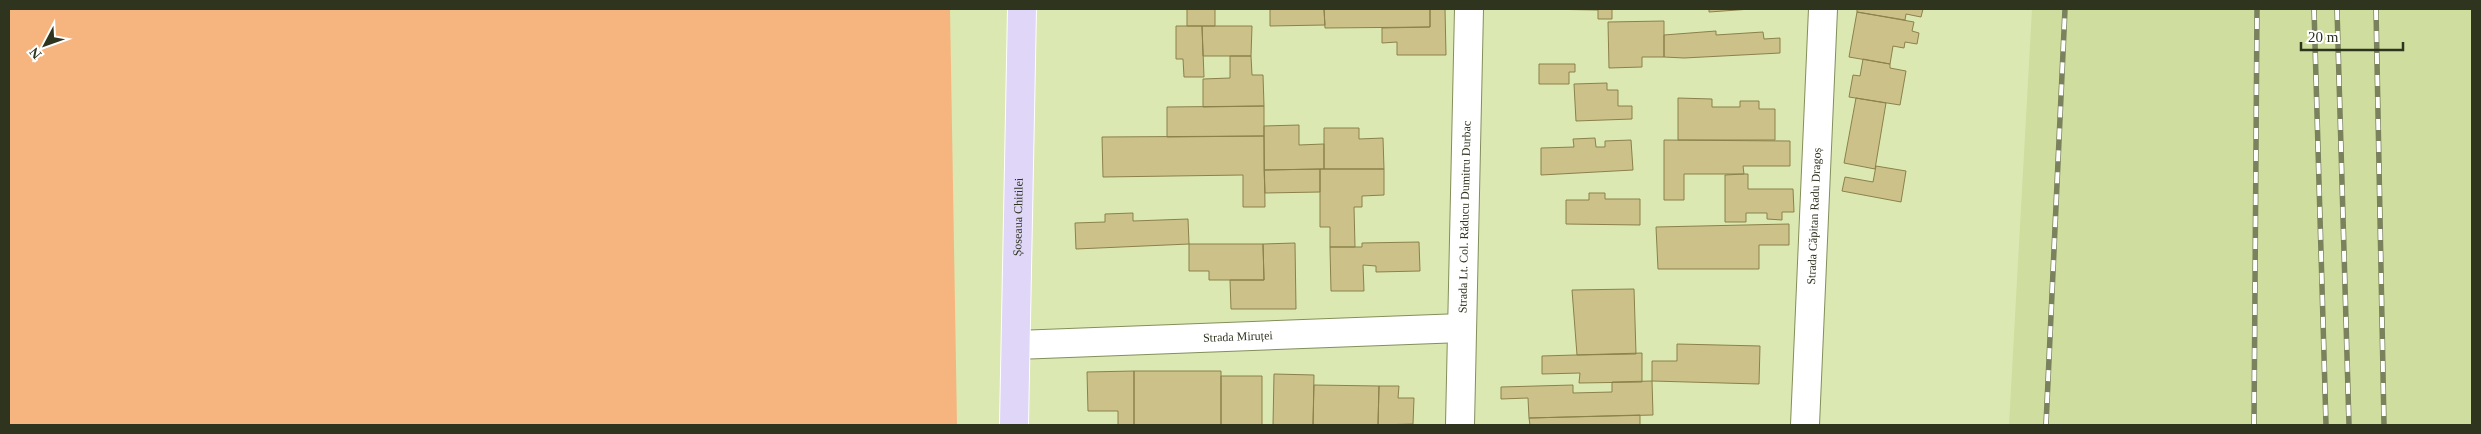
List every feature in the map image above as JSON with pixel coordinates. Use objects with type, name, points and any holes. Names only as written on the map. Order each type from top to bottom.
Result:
[{"type":"main road","name":"Șoseaua Chitilei","points":[[1014,425],[1022,9]]},
{"type":"street","name":"Strada Lt. Col. Răducu Dumitru Durbac","points":[[1460,425],[1469,9]]},
{"type":"street","name":"Strada Căpitan Radu Dragoș","points":[[1805,425],[1823,9]]},
{"type":"street","name":"Strada Miruței","points":[[1016,345],[1462,328]]},
{"type":"shaded area","points":[[9,9],[950,9],[957,425],[9,425]]},
{"type":"shaded area","points":[[2032,9],[2472,9],[2472,425],[2009,425]]},
{"type":"building","points":[[1187,9],[1215,9],[1215,26],[1187,26]]},
{"type":"building","points":[[1270,9],[1324,9],[1325,25],[1270,26]]},
{"type":"building","points":[[1324,9],[1430,9],[1430,27],[1325,28]]},
{"type":"building","points":[[1430,9],[1445,9],[1446,55],[1397,55],[1397,42],[1382,43],[1382,28],[1430,27]]},
{"type":"building","points":[[1539,9],[1612,9],[1612,19],[1598,19],[1598,10]]},
{"type":"building","points":[[1709,9],[1751,9],[1709,12]]},
{"type":"building","points":[[1857,9],[1923,9],[1921,17],[1906,14],[1905,20],[1857,12]]},
{"type":"building","points":[[1857,12],[1914,22],[1912,31],[1919,33],[1917,44],[1905,42],[1904,48],[1893,46],[1890,64],[1849,57]]},
{"type":"building","points":[[1664,21],[1664,57],[1642,57],[1642,67],[1609,68],[1608,22]]},
{"type":"building","points":[[1176,26],[1202,26],[1204,77],[1184,77],[1183,59],[1176,59]]},
{"type":"building","points":[[1202,26],[1252,26],[1251,56],[1203,56]]},
{"type":"building","points":[[1716,31],[1716,35],[1763,32],[1764,39],[1780,38],[1780,53],[1684,58],[1664,57],[1664,35]]},
{"type":"building","points":[[1230,56],[1251,56],[1252,75],[1263,75],[1264,106],[1203,107],[1203,79],[1230,78]]},
{"type":"building","points":[[1863,59],[1890,64],[1890,68],[1906,71],[1900,105],[1849,97],[1853,75],[1860,76]]},
{"type":"building","points":[[1539,64],[1575,64],[1575,72],[1569,72],[1569,84],[1539,84]]},
{"type":"building","points":[[1607,83],[1607,90],[1618,90],[1618,106],[1632,106],[1632,119],[1576,121],[1574,84]]},
{"type":"building","points":[[1678,98],[1712,99],[1712,107],[1740,107],[1740,101],[1759,101],[1759,109],[1775,109],[1775,140],[1678,140]]},
{"type":"building","points":[[1856,98],[1886,103],[1875,169],[1844,163]]},
{"type":"building","points":[[1264,106],[1264,136],[1167,137],[1167,107]]},
{"type":"building","points":[[1299,125],[1299,145],[1324,144],[1324,169],[1264,170],[1264,126]]},
{"type":"building","points":[[1324,128],[1359,128],[1359,139],[1383,138],[1384,169],[1324,169]]},
{"type":"building","points":[[1264,136],[1265,207],[1243,207],[1243,175],[1103,177],[1102,137]]},
{"type":"building","points":[[1595,138],[1596,147],[1605,147],[1605,141],[1631,140],[1633,170],[1541,175],[1541,148],[1574,147],[1573,139]]},
{"type":"building","points":[[1664,140],[1790,141],[1790,166],[1743,166],[1744,174],[1684,174],[1684,200],[1664,200]]},
{"type":"building","points":[[1876,166],[1906,171],[1901,202],[1842,191],[1845,177],[1873,182]]},
{"type":"building","points":[[1320,169],[1384,169],[1384,195],[1362,196],[1362,207],[1354,207],[1355,247],[1330,247],[1330,227],[1320,227]]},
{"type":"building","points":[[1320,169],[1320,192],[1265,193],[1264,170]]},
{"type":"building","points":[[1748,174],[1748,189],[1793,189],[1794,212],[1782,212],[1782,220],[1767,219],[1767,213],[1746,213],[1746,222],[1725,222],[1725,175]]},
{"type":"building","points":[[1589,193],[1605,193],[1605,199],[1640,199],[1640,225],[1566,224],[1566,200],[1589,200]]},
{"type":"building","points":[[1133,213],[1133,221],[1188,219],[1189,244],[1076,249],[1075,223],[1105,222],[1105,214]]},
{"type":"building","points":[[1789,224],[1789,245],[1759,245],[1759,269],[1658,269],[1656,227]]},
{"type":"building","points":[[1419,242],[1420,271],[1376,272],[1376,266],[1363,265],[1364,291],[1331,291],[1330,247],[1362,247],[1362,243]]},
{"type":"building","points":[[1295,243],[1296,309],[1231,309],[1230,280],[1264,280],[1263,244]]},
{"type":"building","points":[[1189,244],[1263,244],[1264,280],[1209,280],[1209,271],[1189,271]]},
{"type":"building","points":[[1634,289],[1636,354],[1577,355],[1572,290]]},
{"type":"building","points":[[1677,344],[1760,346],[1759,384],[1652,381],[1652,361],[1677,361]]},
{"type":"building","points":[[1642,353],[1642,382],[1579,383],[1580,373],[1542,374],[1542,356]]},
{"type":"building","points":[[1134,371],[1221,371],[1221,425],[1134,425]]},
{"type":"building","points":[[1134,371],[1134,425],[1118,425],[1118,411],[1088,411],[1087,372]]},
{"type":"building","points":[[1274,374],[1314,375],[1313,425],[1273,425]]},
{"type":"building","points":[[1221,376],[1262,376],[1262,425],[1221,425]]},
{"type":"building","points":[[1652,381],[1653,415],[1529,418],[1528,398],[1501,399],[1501,387],[1573,385],[1573,393],[1612,392],[1612,382]]},
{"type":"building","points":[[1314,385],[1379,386],[1378,425],[1313,425]]},
{"type":"building","points":[[1379,386],[1399,386],[1398,398],[1414,398],[1413,424],[1378,425]]},
{"type":"building","points":[[1640,415],[1640,425],[1530,425],[1529,418]]},
{"type":"railway","points":[[2046,425],[2065,9]]},
{"type":"railway","points":[[2254,425],[2257,9]]},
{"type":"railway","points":[[2314,9],[2326,425]]},
{"type":"railway","points":[[2337,9],[2349,425]]},
{"type":"railway","points":[[2376,9],[2384,425]]}]
